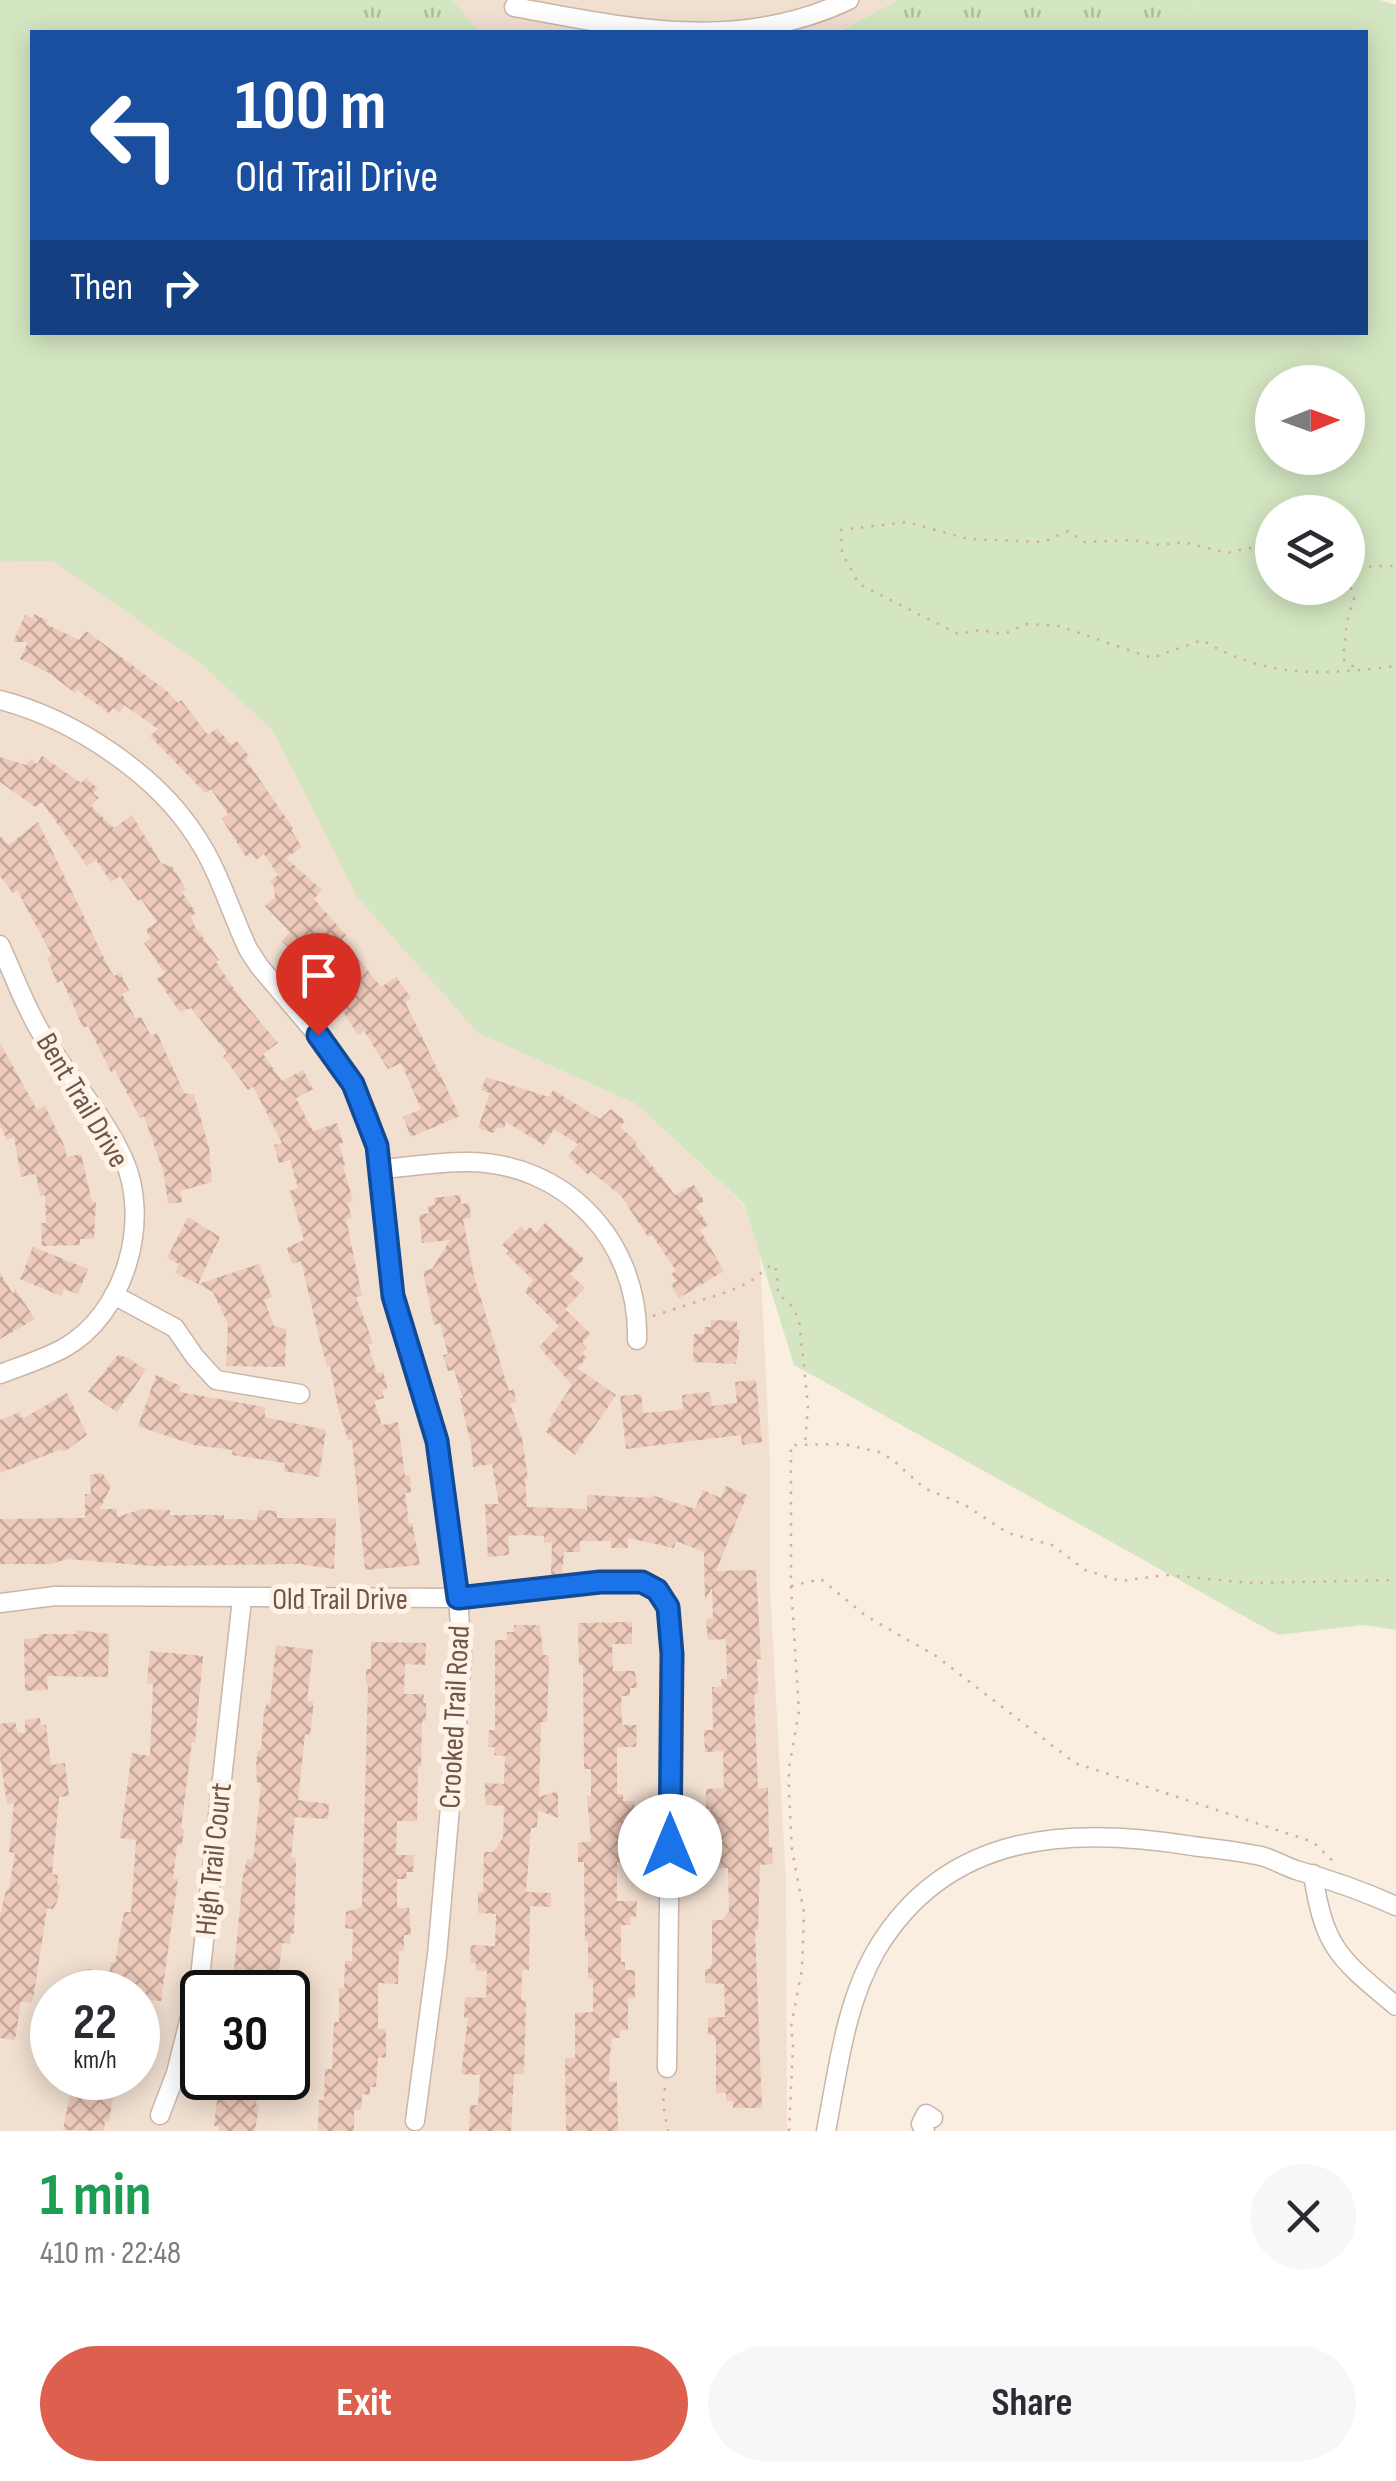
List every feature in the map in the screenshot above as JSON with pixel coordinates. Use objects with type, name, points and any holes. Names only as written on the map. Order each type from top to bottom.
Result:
[{"type":"street","points":[[756,30],[824,12],[849,0]]},
{"type":"street","points":[[514,8],[667,30]]},
{"type":"street","name":"Crooked Trail Road","points":[[0,700],[36,711],[88,736],[118,757],[175,810],[197,838],[258,966],[326,1046],[353,1084],[369,1118],[380,1170],[393,1296],[437,1441],[462,1656],[437,1956],[415,2121]]},
{"type":"street","name":"Bent Trail Drive","points":[[0,946],[41,1032],[116,1143],[128,1171],[134,1201],[131,1248],[114,1295],[93,1324],[65,1348],[0,1374]]},
{"type":"street","points":[[380,1170],[465,1162],[485,1164],[524,1173],[558,1190],[588,1212],[614,1243],[631,1280],[636,1340]]},
{"type":"street","points":[[114,1295],[175,1328],[194,1357],[216,1380],[300,1394]]},
{"type":"street","name":"Old Trail Drive","points":[[0,1603],[55,1596],[458,1598],[600,1582],[642,1582],[657,1590],[668,1607],[672,1654],[667,2068]]},
{"type":"street","name":"High Trail Court","points":[[160,2115],[176,2073],[200,1977],[242,1599]]},
{"type":"street","points":[[826,2131],[849,2019],[866,1971],[908,1908],[964,1865],[1030,1841],[1077,1836],[1146,1838],[1264,1857],[1396,1906]]},
{"type":"street","points":[[1313,1874],[1322,1926],[1336,1951],[1396,2006]]},
{"type":"path","points":[[1255,549],[1227,553],[1183,542],[1084,542],[1068,531],[1044,542],[968,539],[908,522],[841,530],[842,553],[860,584],[958,634],[980,630],[1004,634],[1027,624],[1058,626],[1152,658],[1202,640],[1228,656],[1296,674],[1396,666]]},
{"type":"path","points":[[1365,567],[1396,566]]},
{"type":"path","points":[[1352,605],[1342,659],[1358,670]]},
{"type":"path","points":[[637,1318],[665,1314],[727,1292],[750,1282],[772,1264],[777,1271],[778,1294],[793,1307],[802,1333],[808,1406],[805,1446]]},
{"type":"path","points":[[788,2131],[791,2027],[802,1969],[804,1913],[794,1864],[789,1793],[799,1710],[791,1586],[791,1446],[843,1444],[879,1452],[894,1460],[924,1488],[965,1505],[1008,1533],[1052,1545],[1085,1570],[1121,1581],[1165,1575],[1250,1584],[1396,1580]]},
{"type":"path","points":[[791,1586],[821,1579],[866,1616],[936,1656],[1075,1762],[1313,1842],[1339,1867]]},
{"type":"path","points":[[667,2068],[663,2104],[668,2131]]},
{"type":"shaded area","points":[[453,0],[898,0],[840,30],[477,30]]},
{"type":"shaded area","points":[[53,561],[201,664],[273,731],[357,897],[478,1033],[636,1104],[744,1205],[760,1255],[770,1462],[770,1588],[786,1883],[787,2131],[0,2131],[0,562]]},
{"type":"green space","points":[[0,0],[350,0],[369,30],[30,30],[30,335],[1368,335],[1368,30],[1181,30],[1199,0],[1380,0],[1396,5],[1396,1630],[1363,1625],[1278,1635],[794,1365],[744,1204],[636,1104],[478,1033],[357,897],[273,731],[201,664],[53,561],[0,562]]},
{"type":"green space","points":[[350,0],[453,0],[477,30],[369,30]]},
{"type":"green space","points":[[898,0],[1199,0],[1181,30],[841,30]]},
{"type":"building","points":[[34,614],[79,640],[86,631],[178,703],[181,700],[208,735],[217,728],[231,745],[237,741],[302,847],[286,858],[322,890],[314,899],[346,935],[342,939],[381,987],[396,977],[411,998],[405,1002],[460,1116],[411,1137],[403,1117],[421,1109],[401,1063],[388,1069],[364,1031],[358,1035],[325,983],[329,979],[324,972],[329,968],[310,948],[303,954],[298,948],[293,953],[282,941],[290,932],[265,906],[275,897],[270,882],[278,875],[264,854],[256,860],[251,853],[246,857],[222,819],[228,814],[211,789],[205,793],[150,736],[158,729],[124,705],[119,713],[113,708],[109,713],[49,673],[20,659],[28,642],[13,642],[25,615],[33,618]]},
{"type":"building","points":[[42,756],[81,783],[86,778],[98,789],[93,793],[99,798],[91,806],[114,828],[132,815],[161,863],[177,874],[186,890],[182,892],[196,913],[191,916],[194,925],[219,960],[216,962],[278,1043],[263,1054],[282,1081],[303,1070],[313,1089],[296,1098],[313,1131],[337,1123],[353,1201],[347,1203],[352,1217],[346,1219],[362,1296],[356,1297],[373,1343],[368,1344],[377,1373],[383,1372],[387,1385],[382,1390],[384,1398],[374,1401],[382,1425],[398,1422],[405,1476],[410,1475],[411,1492],[405,1493],[409,1524],[412,1523],[420,1565],[365,1570],[352,1440],[348,1440],[338,1408],[301,1261],[292,1264],[287,1248],[304,1240],[290,1191],[298,1188],[290,1160],[279,1163],[274,1145],[282,1143],[253,1086],[248,1090],[223,1056],[227,1053],[191,1008],[180,1012],[157,979],[165,973],[144,943],[151,938],[146,930],[157,922],[141,899],[138,901],[120,876],[111,882],[96,860],[87,866],[42,802],[35,807],[0,782],[0,757],[26,765],[31,759],[37,764]]},
{"type":"building","points":[[38,822],[110,970],[114,976],[120,973],[129,990],[122,994],[136,1019],[141,1017],[151,1036],[157,1033],[184,1093],[194,1095],[209,1148],[212,1182],[180,1191],[182,1202],[168,1204],[164,1174],[144,1116],[140,1118],[115,1070],[111,1072],[88,1026],[83,1028],[62,980],[57,983],[47,958],[52,955],[17,890],[13,893],[0,876],[0,836],[9,845]]},
{"type":"building","points":[[0,1043],[37,1110],[45,1106],[67,1157],[81,1154],[92,1202],[96,1202],[94,1239],[80,1239],[80,1245],[42,1246],[45,1195],[40,1196],[36,1174],[21,1177],[14,1137],[7,1140],[0,1125]]},
{"type":"building","points":[[486,1077],[549,1097],[553,1090],[600,1119],[611,1109],[625,1121],[620,1127],[637,1142],[675,1195],[694,1185],[704,1201],[696,1207],[708,1225],[700,1230],[724,1271],[679,1298],[671,1284],[676,1281],[671,1274],[676,1271],[652,1235],[648,1237],[622,1197],[591,1171],[588,1175],[568,1156],[578,1144],[554,1129],[544,1145],[506,1122],[504,1129],[497,1127],[494,1133],[478,1128],[490,1093],[481,1090]]},
{"type":"building","points":[[460,1195],[461,1204],[469,1203],[471,1218],[463,1219],[474,1276],[509,1391],[514,1389],[516,1402],[510,1404],[522,1438],[528,1479],[527,1507],[587,1509],[587,1495],[652,1495],[695,1509],[703,1490],[721,1498],[726,1486],[747,1495],[716,1571],[756,1570],[761,1659],[757,1659],[758,1694],[754,1694],[758,1788],[768,1788],[773,1864],[760,1865],[755,1930],[762,2108],[733,2108],[733,2101],[726,2101],[726,2093],[716,2093],[716,2042],[714,2035],[708,2035],[708,2018],[725,2017],[724,1984],[705,1983],[705,1969],[710,1969],[712,1962],[712,1920],[722,1920],[729,1912],[728,1868],[708,1869],[710,1809],[706,1809],[706,1789],[724,1788],[723,1751],[705,1752],[704,1730],[713,1730],[712,1687],[722,1687],[721,1679],[727,1679],[726,1639],[708,1640],[706,1619],[713,1618],[712,1588],[705,1600],[704,1552],[676,1541],[674,1548],[628,1538],[628,1548],[611,1548],[611,1541],[580,1541],[580,1552],[564,1552],[562,1574],[551,1575],[552,1542],[544,1543],[544,1536],[523,1535],[508,1536],[509,1555],[488,1557],[485,1504],[499,1504],[492,1464],[473,1467],[463,1398],[454,1370],[448,1371],[443,1355],[448,1354],[440,1323],[435,1325],[433,1320],[423,1271],[432,1269],[450,1240],[422,1243],[419,1215],[429,1213],[428,1206],[435,1205],[434,1198]]},
{"type":"building","points":[[188,1217],[220,1237],[198,1284],[175,1273],[179,1264],[167,1258]]},
{"type":"building","points":[[545,1223],[584,1259],[570,1274],[585,1288],[565,1309],[591,1334],[582,1343],[587,1348],[582,1353],[587,1358],[577,1368],[616,1395],[575,1455],[546,1432],[552,1422],[549,1420],[572,1385],[539,1347],[559,1326],[525,1292],[533,1280],[502,1245],[521,1226],[536,1233]]},
{"type":"building","points":[[33,1247],[88,1269],[78,1294],[64,1289],[61,1296],[20,1279]]},
{"type":"building","points":[[259,1264],[272,1297],[264,1300],[274,1326],[286,1329],[285,1367],[226,1366],[228,1324],[213,1292],[198,1284]]},
{"type":"building","points":[[0,1273],[35,1319],[0,1339]]},
{"type":"building","points":[[711,1320],[737,1321],[740,1330],[736,1364],[693,1362],[694,1334],[704,1334],[704,1327],[711,1327]]},
{"type":"building","points":[[118,1355],[146,1370],[117,1412],[88,1392]]},
{"type":"building","points":[[156,1375],[181,1386],[179,1392],[265,1407],[265,1417],[326,1430],[319,1477],[284,1471],[285,1463],[232,1455],[233,1450],[194,1445],[138,1426]]},
{"type":"building","points":[[756,1380],[762,1442],[742,1445],[741,1435],[626,1449],[620,1396],[641,1394],[643,1413],[683,1409],[682,1395],[710,1392],[712,1406],[737,1403],[735,1382]]},
{"type":"building","points":[[67,1393],[87,1435],[64,1452],[62,1449],[0,1473],[0,1420],[20,1412],[22,1419]]},
{"type":"building","points":[[102,1473],[111,1486],[100,1509],[117,1509],[117,1517],[142,1509],[170,1510],[170,1515],[224,1515],[224,1519],[257,1520],[258,1510],[277,1511],[277,1518],[336,1518],[334,1569],[300,1564],[151,1566],[67,1559],[51,1564],[0,1564],[0,1519],[85,1518],[85,1494],[91,1494],[90,1475]]},
{"type":"building","points":[[632,1622],[632,1644],[612,1644],[613,1671],[635,1671],[637,1688],[630,1688],[630,1696],[621,1696],[622,1725],[637,1725],[636,1747],[617,1747],[617,1794],[623,1794],[623,1801],[634,1801],[637,1862],[617,1862],[617,1901],[637,1901],[631,1925],[621,1925],[621,1962],[625,1962],[625,1970],[635,1970],[635,1998],[628,1998],[628,2030],[620,2030],[620,2038],[612,2038],[610,2054],[609,2082],[617,2082],[618,2131],[566,2131],[565,2058],[575,2058],[575,2013],[593,2012],[593,1979],[588,1979],[585,1942],[584,1862],[578,1862],[578,1843],[591,1841],[587,1796],[591,1796],[591,1769],[584,1769],[583,1665],[579,1665],[578,1623]]},
{"type":"building","points":[[514,1625],[540,1625],[543,1655],[548,1655],[549,1662],[547,1722],[541,1722],[539,1797],[558,1791],[558,1818],[538,1810],[537,1828],[531,1828],[526,1892],[551,1893],[551,1907],[530,1906],[529,1970],[522,1970],[521,2000],[526,2001],[524,2074],[514,2074],[511,2131],[469,2131],[470,2105],[478,2105],[480,2075],[461,2074],[468,2018],[464,2018],[465,1997],[486,1998],[487,1971],[476,1971],[476,1963],[470,1963],[471,1945],[495,1946],[496,1914],[478,1913],[478,1892],[483,1892],[484,1852],[493,1852],[503,1838],[504,1806],[486,1805],[485,1798],[485,1783],[504,1784],[505,1756],[494,1755],[495,1747],[488,1747],[489,1730],[495,1730],[495,1640],[507,1640],[507,1632],[514,1632]]},
{"type":"building","points":[[76,1630],[109,1634],[108,1677],[47,1676],[48,1690],[25,1691],[24,1639],[39,1638],[39,1634],[76,1634]]},
{"type":"building","points":[[371,1642],[426,1643],[425,1665],[405,1664],[404,1694],[424,1694],[426,1703],[418,1766],[417,1821],[397,1821],[396,1855],[414,1855],[413,1872],[406,1872],[407,1879],[397,1879],[397,1908],[409,1908],[411,1935],[404,1935],[404,1951],[399,1951],[398,1984],[378,1983],[378,2029],[386,2029],[386,2058],[378,2057],[376,2087],[370,2087],[370,2095],[362,2094],[361,2110],[354,2110],[354,2131],[318,2131],[325,2069],[332,2069],[334,2022],[339,2022],[339,1988],[344,1988],[345,1961],[352,1961],[353,1929],[345,1928],[346,1912],[362,1907],[366,1669],[371,1669]]},
{"type":"building","points":[[276,1645],[313,1650],[307,1701],[313,1702],[313,1710],[310,1735],[305,1734],[298,1800],[329,1804],[328,1819],[295,1817],[291,1857],[295,1858],[296,1866],[294,1934],[291,1933],[290,1944],[282,1943],[279,1970],[234,1970],[243,1875],[247,1859],[252,1860],[254,1853],[261,1783],[257,1782],[258,1750],[264,1711],[270,1704]]},
{"type":"building","points":[[150,1651],[203,1656],[161,2001],[160,1970],[110,1970],[111,1962],[115,1963],[124,1912],[131,1912],[136,1840],[120,1838],[132,1753],[150,1756],[153,1684],[147,1683]]},
{"type":"building","points":[[40,1718],[41,1726],[46,1725],[51,1765],[65,1763],[69,1796],[59,1797],[52,1874],[58,1875],[60,1884],[57,1902],[53,1909],[47,1908],[37,1970],[30,1970],[30,2003],[21,2001],[15,2040],[0,2038],[0,1916],[15,1853],[9,1852],[14,1803],[7,1804],[0,1724],[15,1722],[18,1733],[25,1733],[25,1720]]},
{"type":"building","points":[[69,2100],[112,2100],[104,2131],[63,2130]]},
{"type":"building","points":[[217,2100],[257,2100],[255,2131],[219,2131],[219,2126],[214,2126]]},
{"type":"route","points":[[318,1035],[353,1084],[377,1146],[393,1296],[437,1441],[458,1598],[600,1582],[642,1582],[657,1590],[668,1607],[672,1654],[670,1846]]}]
